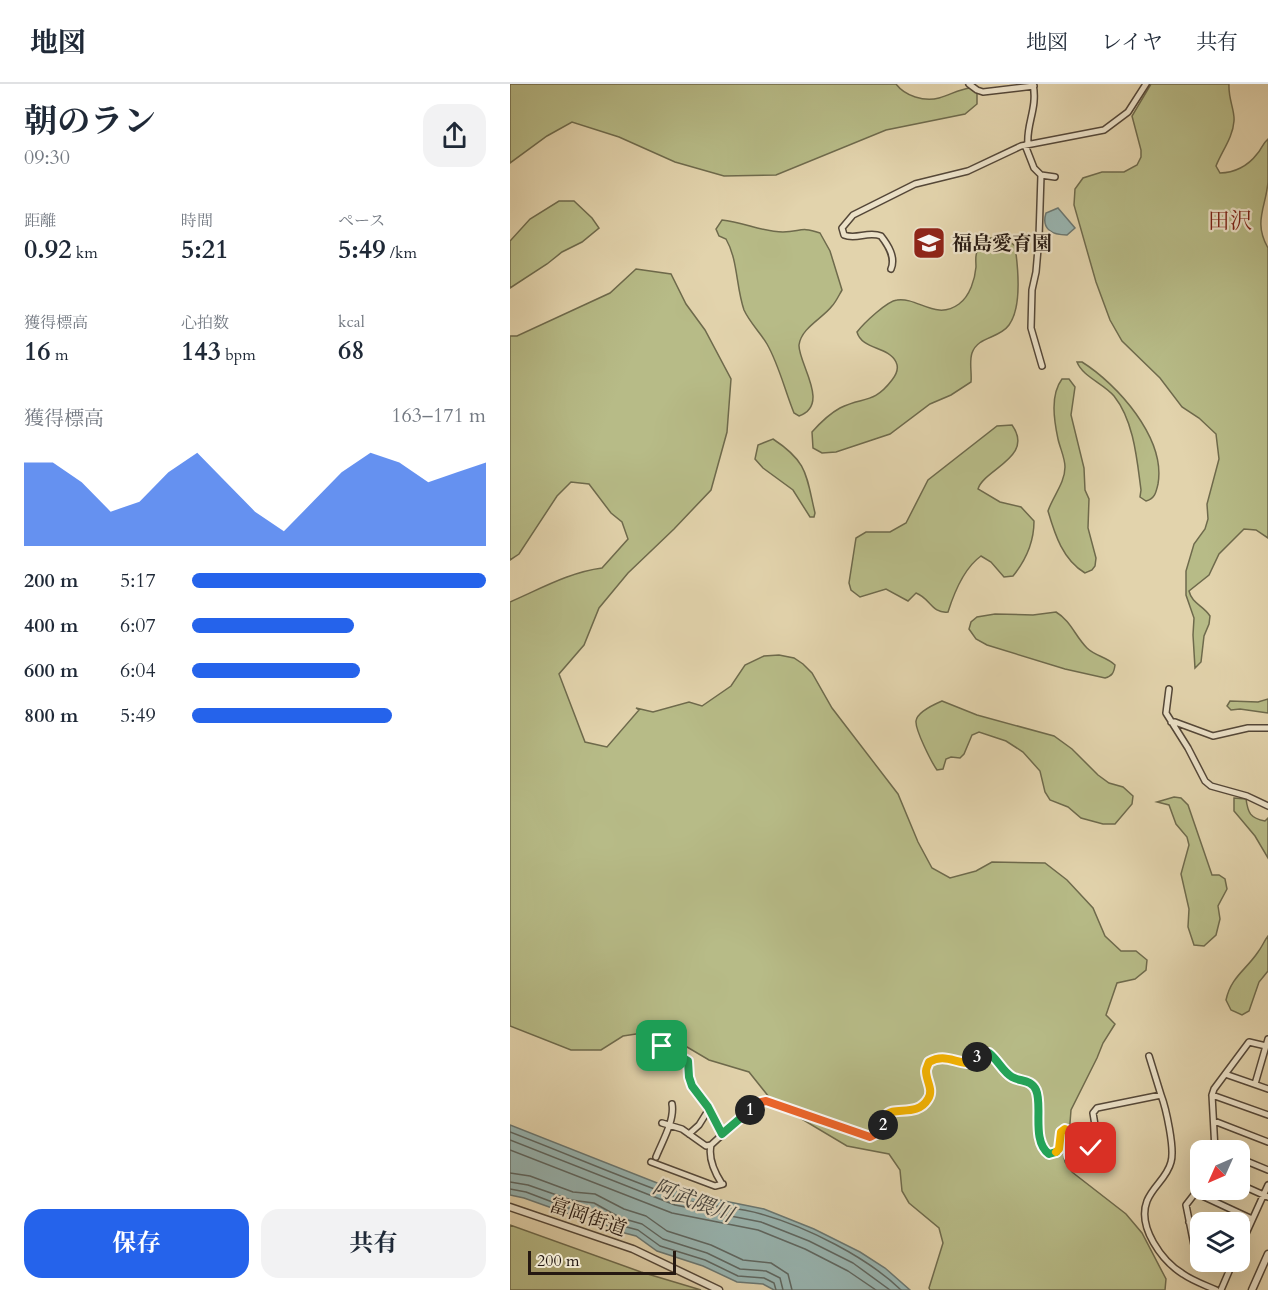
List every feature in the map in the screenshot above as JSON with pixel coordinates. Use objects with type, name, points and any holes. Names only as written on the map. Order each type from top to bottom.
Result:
[{"type":"street","points":[[969,84],[983,92],[1034,85],[1034,107],[1026,145],[1034,168],[1041,175],[1055,177]]},
{"type":"street","points":[[891,268],[893,264],[890,251],[881,236],[872,234],[850,237],[844,235],[842,228],[848,219],[906,188],[968,171],[1026,145],[1104,130],[1128,112],[1146,84]]},
{"type":"street","points":[[1041,175],[1039,237],[1032,290],[1031,328],[1042,366]]},
{"type":"street","points":[[1169,689],[1166,713],[1205,781],[1210,786],[1247,796],[1268,806]]},
{"type":"street","points":[[1171,722],[1213,736],[1248,728],[1268,728]]},
{"type":"street","points":[[1255,1084],[1268,1039]]},
{"type":"street","points":[[1216,1140],[1212,1095],[1214,1089],[1249,1042],[1266,1046]]},
{"type":"street","points":[[662,1046],[688,1061],[692,1086],[709,1109],[722,1134]]},
{"type":"street","points":[[672,1104],[673,1111],[669,1124],[654,1160],[715,1186],[723,1184],[712,1160],[709,1149],[711,1145],[757,1103],[762,1101],[870,1137],[882,1131],[886,1115],[892,1112],[911,1112],[919,1109],[929,1098],[931,1092],[926,1071],[929,1062],[936,1058],[944,1057],[967,1063],[982,1054],[989,1053],[996,1058],[1009,1076],[1026,1081],[1035,1088],[1038,1099],[1038,1123],[1044,1150],[1049,1154],[1058,1151],[1061,1132],[1067,1129],[1073,1133],[1074,1138],[1069,1155],[1076,1161],[1095,1144],[1096,1131],[1093,1113],[1097,1107],[1161,1095]]},
{"type":"street","points":[[1149,1056],[1161,1095],[1172,1159],[1167,1173],[1147,1201],[1145,1216],[1147,1226],[1159,1250],[1169,1263],[1184,1275],[1216,1290]]},
{"type":"street","points":[[1225,1074],[1268,1089]]},
{"type":"street","points":[[1212,1095],[1268,1115]]},
{"type":"street","points":[[689,1134],[699,1125],[709,1109]]},
{"type":"street","points":[[1214,1121],[1268,1142]]},
{"type":"street","points":[[662,1123],[682,1129],[706,1146],[711,1145]]},
{"type":"street","points":[[1250,1163],[1268,1170]]},
{"type":"street","points":[[1250,1224],[1266,1196],[1268,1185]]},
{"type":"street","points":[[1250,1189],[1266,1196]]},
{"type":"street","points":[[1190,1200],[1186,1205],[1190,1227]]},
{"type":"street","points":[[1211,1200],[1252,1219]]},
{"type":"street","name":"富岡街道","points":[[510,1208],[633,1249],[719,1290]]},
{"type":"street","points":[[1252,1290],[1268,1254]]},
{"type":"street","points":[[1221,1290],[1229,1272]]},
{"type":"green space","points":[[510,84],[896,84],[910,95],[927,99],[939,98],[971,88],[977,93],[977,104],[965,114],[886,130],[776,175],[724,176],[675,162],[619,137],[572,122],[547,136],[510,163]]},
{"type":"green space","points":[[1151,84],[1229,84],[1234,121],[1216,166],[1220,173],[1230,172],[1245,165],[1259,152],[1268,139],[1268,182],[1261,230],[1268,248],[1268,538],[1256,530],[1244,529],[1219,554],[1209,575],[1189,591],[1193,599],[1210,616],[1204,636],[1201,662],[1195,668],[1194,618],[1186,595],[1186,571],[1194,544],[1205,529],[1208,519],[1207,504],[1219,459],[1216,434],[1199,418],[1182,407],[1160,378],[1122,341],[1110,320],[1096,282],[1074,205],[1075,189],[1083,178],[1102,172],[1124,172],[1137,165],[1141,157],[1141,150],[1132,116]]},
{"type":"green space","points":[[559,201],[574,201],[599,228],[582,242],[562,252],[510,288],[510,241],[530,219]]},
{"type":"green space","points":[[722,220],[775,232],[804,230],[820,233],[830,251],[842,290],[828,310],[808,328],[801,339],[800,353],[813,393],[808,411],[799,416],[794,413],[771,352],[744,310],[730,247],[726,239],[719,236],[716,229]]},
{"type":"green space","points":[[988,238],[1005,238],[1015,246],[1018,275],[1016,308],[1005,330],[975,347],[971,360],[971,382],[951,395],[930,404],[890,434],[836,452],[822,453],[813,448],[812,432],[825,419],[848,404],[873,397],[885,388],[896,374],[897,364],[892,357],[864,342],[857,332],[870,318],[893,301],[905,300],[943,310],[951,309],[959,304],[966,297],[973,282],[977,252]]},
{"type":"green space","points":[[636,269],[671,274],[686,304],[705,330],[731,379],[727,432],[711,490],[628,573],[599,608],[584,645],[559,674],[585,742],[607,747],[639,710],[636,708],[653,712],[689,702],[702,706],[731,686],[745,665],[764,656],[779,655],[794,658],[812,673],[832,708],[898,794],[918,842],[932,868],[950,878],[976,871],[992,862],[1045,863],[1067,880],[1093,908],[1105,936],[1121,951],[1136,951],[1147,960],[1146,970],[1135,979],[1117,983],[1106,1015],[1115,1024],[1103,1043],[1071,1110],[1069,1136],[1063,1151],[1065,1162],[1072,1172],[1126,1214],[1142,1233],[1166,1279],[1165,1290],[930,1290],[943,1243],[939,1228],[909,1203],[902,1191],[900,1170],[889,1154],[847,1146],[773,1102],[749,1072],[709,1060],[682,1044],[649,1032],[623,1036],[601,1050],[571,1050],[510,1026],[510,602],[567,577],[602,568],[628,539],[622,522],[611,513],[589,484],[571,482],[557,496],[519,554],[510,560],[510,336],[517,336],[610,293]]},
{"type":"green space","points":[[1077,362],[1082,362],[1110,384],[1124,398],[1147,431],[1158,466],[1157,490],[1149,500],[1146,501],[1140,497],[1134,441],[1121,406],[1109,391],[1084,372]]},
{"type":"green space","points":[[1062,379],[1069,379],[1075,387],[1071,415],[1084,468],[1085,490],[1089,499],[1088,528],[1096,558],[1095,566],[1085,573],[1077,568],[1065,554],[1048,511],[1061,484],[1065,464],[1054,416],[1054,400]]},
{"type":"green space","points":[[1012,425],[1017,436],[1017,446],[1013,454],[982,482],[978,489],[1000,502],[1021,507],[1034,521],[1033,536],[1028,550],[1013,576],[1004,577],[991,562],[981,556],[965,574],[948,612],[938,611],[925,598],[916,593],[908,601],[886,589],[860,597],[851,590],[849,583],[856,538],[866,532],[890,532],[906,523],[928,480],[997,426]]},
{"type":"green space","points":[[773,439],[793,455],[804,470],[810,489],[814,517],[810,517],[793,490],[763,468],[755,459],[758,445]]},
{"type":"green space","points":[[1056,612],[1087,648],[1115,665],[1111,675],[1105,678],[1065,669],[987,645],[976,639],[969,629],[971,622],[977,617],[995,614],[1033,615]]},
{"type":"green space","points":[[1268,699],[1268,713],[1231,710],[1227,706],[1230,701],[1258,702]]},
{"type":"green space","points":[[942,701],[977,715],[1054,736],[1072,749],[1098,775],[1109,783],[1123,787],[1133,796],[1132,804],[1115,824],[1103,824],[1081,818],[1068,807],[1050,800],[1045,792],[1040,771],[1023,752],[1006,741],[979,732],[972,735],[960,758],[946,759],[943,769],[937,770],[921,739],[916,721],[923,712]]},
{"type":"green space","points":[[1174,797],[1181,798],[1188,805],[1212,875],[1219,875],[1225,879],[1227,889],[1218,906],[1220,919],[1216,935],[1204,946],[1194,945],[1188,927],[1189,909],[1181,874],[1189,845],[1187,837],[1176,824],[1169,805],[1157,802]]},
{"type":"green space","points":[[1234,798],[1246,799],[1249,811],[1256,818],[1265,821],[1268,818],[1268,858],[1255,836],[1234,811]]},
{"type":"green space","points":[[1268,936],[1268,971],[1259,982],[1249,1011],[1242,1015],[1231,1010],[1226,1000],[1228,992],[1235,979]]},
{"type":"green space","points":[[510,1225],[641,1272],[701,1290],[510,1290]]},
{"type":"water","points":[[1058,208],[1075,228],[1067,235],[1057,234],[1046,227],[1046,213]]},
{"type":"water","name":"阿武隈川","points":[[510,1125],[680,1192],[764,1209],[814,1229],[860,1252],[885,1268],[910,1290],[774,1290],[763,1284],[737,1282],[703,1266],[657,1251],[636,1236],[617,1231],[589,1216],[566,1213],[510,1195]]},
{"type":"place","name":"福島愛育園","points":[[929,243]]},
{"type":"district","name":"田沢","points":[[1230,221]]},
{"type":"route","points":[[662,1046],[688,1061],[692,1086],[708,1107],[722,1134],[757,1103],[766,1101],[864,1136],[877,1135],[882,1131],[886,1115],[892,1112],[911,1112],[919,1109],[929,1098],[931,1092],[926,1071],[929,1062],[944,1057],[967,1063],[982,1054],[989,1053],[996,1058],[1009,1076],[1026,1081],[1035,1088],[1038,1099],[1038,1123],[1044,1150],[1049,1154],[1058,1151],[1061,1132],[1065,1129],[1073,1133],[1074,1138],[1069,1155],[1071,1159],[1078,1160],[1091,1148]]}]
